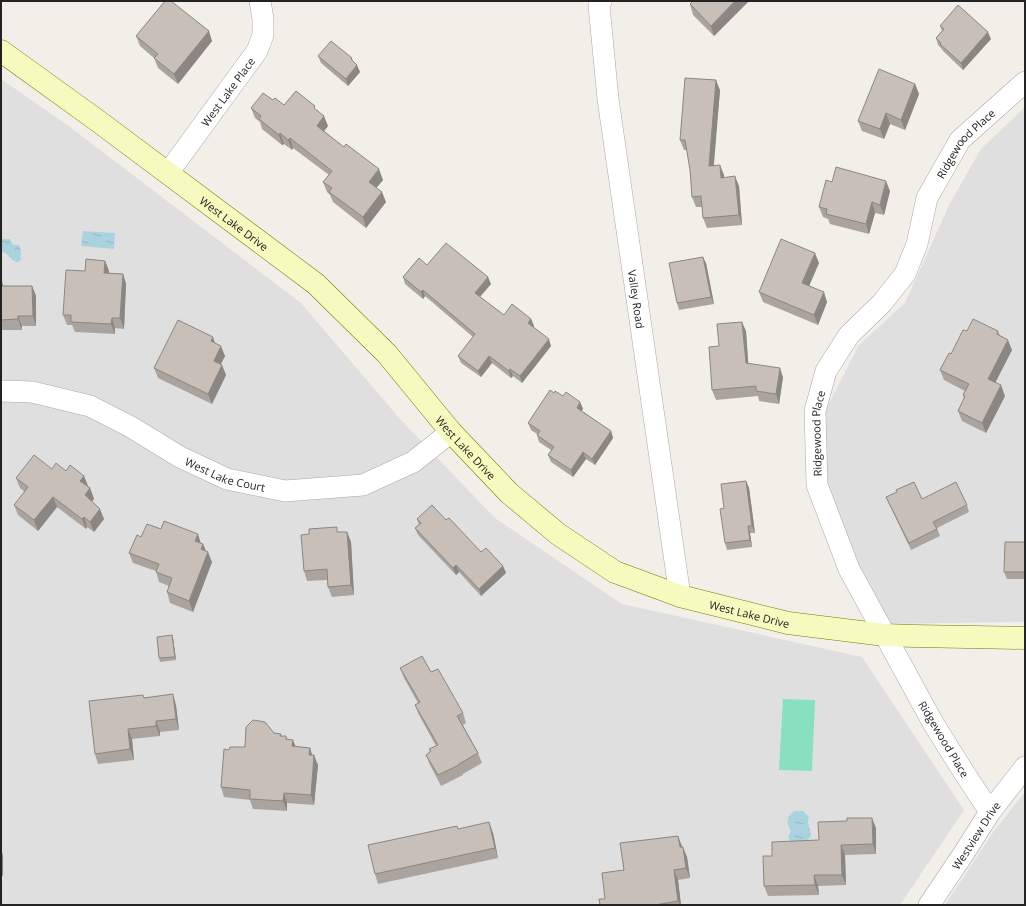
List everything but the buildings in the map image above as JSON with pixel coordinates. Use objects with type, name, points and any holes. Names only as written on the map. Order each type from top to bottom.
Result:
[{"type":"main road","name":"West Lake Drive","points":[[1,51],[168,173],[316,284],[387,354],[451,432],[510,493],[558,534],[615,572],[680,596],[788,624],[885,635],[1025,638]]},
{"type":"street","name":"West Lake Place","points":[[168,173],[258,51],[263,36],[263,19],[260,1]]},
{"type":"street","name":"Valley Road","points":[[601,1],[599,6],[608,99],[680,596]]},
{"type":"street","name":"Ridgewood Place","points":[[990,812],[933,723],[849,568],[817,485],[815,411],[826,371],[849,335],[882,303],[905,274],[916,244],[927,198],[960,140],[1025,82]]},
{"type":"street","name":"West Lake Court","points":[[1,391],[32,392],[90,406],[131,427],[180,457],[227,479],[285,491],[363,485],[413,462],[451,432]]},
{"type":"street","name":"Westview Drive","points":[[929,905],[964,854],[990,812],[1025,767]]},
{"type":"shaded area","points":[[1,79],[66,124],[301,303],[400,419],[495,518],[622,604],[862,657],[964,810],[900,905],[1,905]]},
{"type":"shaded area","points":[[1025,107],[1025,622],[876,624],[827,483],[824,413],[859,345],[905,303],[950,203],[981,149]]},
{"type":"shaded area","points":[[1025,792],[1025,905],[945,905],[994,831]]},
{"type":"green space","points":[[783,699],[815,700],[812,771],[779,770]]},
{"type":"water","points":[[83,231],[115,233],[114,249],[81,246]]},
{"type":"water","points":[[1,239],[10,239],[13,245],[19,245],[21,260],[17,262],[14,261],[6,253],[1,252]]},
{"type":"water","points":[[794,811],[803,811],[809,817],[808,822],[811,836],[804,844],[791,842],[788,837],[791,831],[788,825],[788,818]]}]
